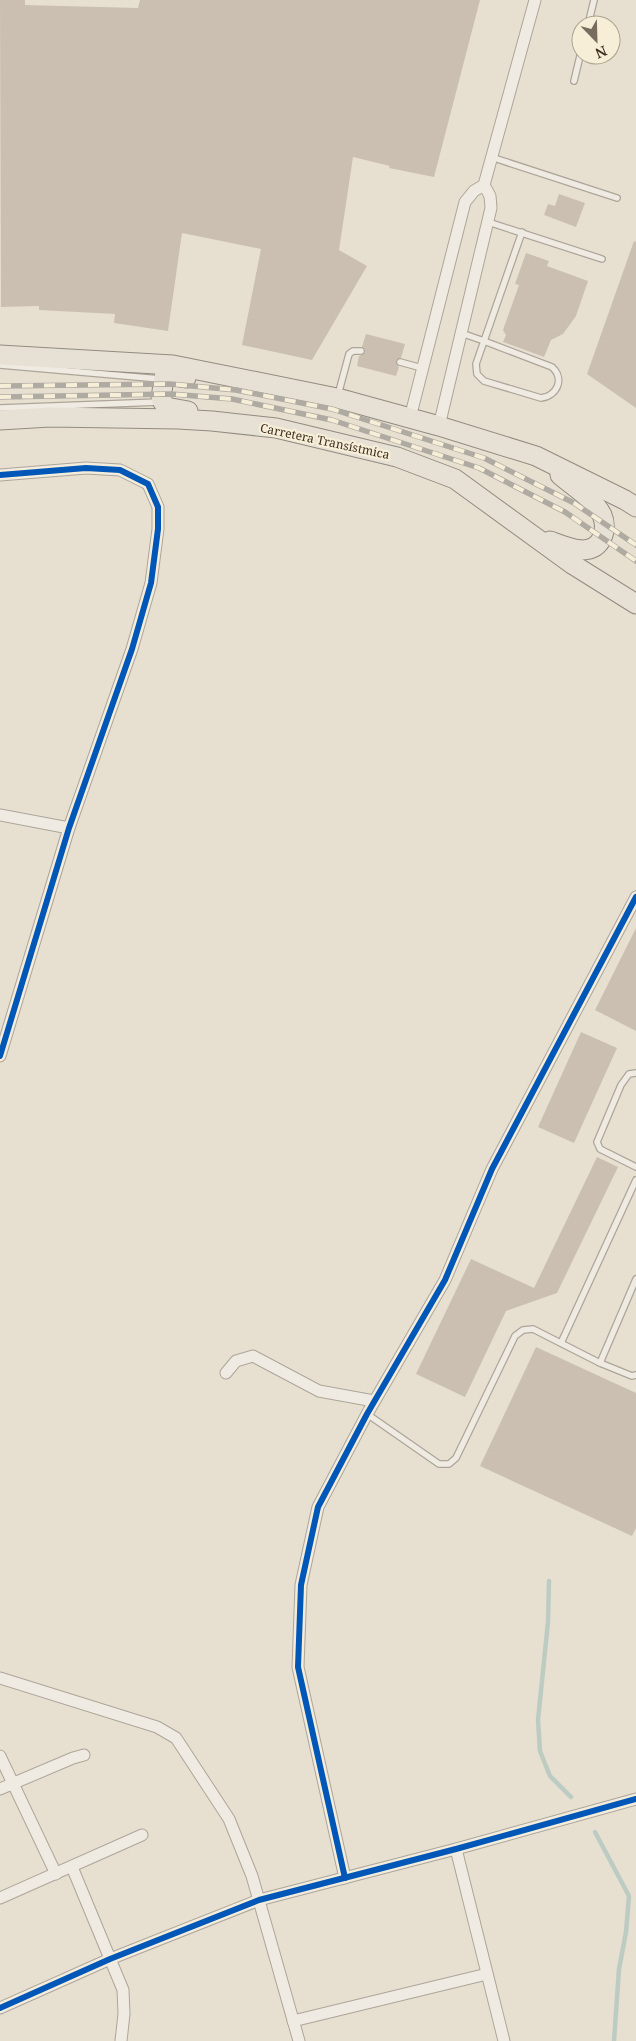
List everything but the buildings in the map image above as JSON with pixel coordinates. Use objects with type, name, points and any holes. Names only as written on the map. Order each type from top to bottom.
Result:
[{"type":"main road","points":[[0,356],[173,365],[337,398],[439,426],[536,456],[590,482],[636,508]]},
{"type":"main road","points":[[276,428],[169,408],[162,402],[162,379],[165,376],[173,376],[310,399],[403,420],[410,418]]},
{"type":"main road","name":"Carretera Transístmica","points":[[0,420],[50,417],[178,419],[276,428],[398,457],[455,479],[572,564],[636,604]]},
{"type":"main road","points":[[530,533],[568,548],[585,550],[600,541],[605,528],[602,516],[594,504],[536,456]]},
{"type":"street","points":[[439,426],[492,208],[490,196],[484,185],[534,0]]},
{"type":"street","points":[[410,418],[465,202],[474,190],[484,185]]},
{"type":"street","points":[[0,474],[86,468],[120,470],[148,484],[158,507],[158,529],[151,583],[132,649],[69,828],[0,1056]]},
{"type":"street","points":[[0,814],[69,828]]},
{"type":"street","points":[[345,1878],[298,1667],[301,1585],[318,1508],[367,1414],[445,1280],[492,1169],[636,896]]},
{"type":"street","points":[[226,1373],[236,1362],[253,1356],[318,1391],[374,1402]]},
{"type":"street","points":[[0,1678],[157,1727],[176,1738],[229,1819],[252,1876],[299,2041]]},
{"type":"street","points":[[0,1756],[56,1874]]},
{"type":"street","points":[[0,1789],[73,1758],[84,1756]]},
{"type":"street","points":[[0,2008],[110,1959],[259,1900],[456,1850],[636,1799]]},
{"type":"street","points":[[0,1898],[142,1835]]},
{"type":"street","points":[[456,1850],[504,2041]]},
{"type":"street","points":[[72,1867],[123,1990],[124,2014],[121,2041]]},
{"type":"street","points":[[293,2021],[487,1974]]},
{"type":"lane","points":[[590,15],[594,0]]},
{"type":"lane","points":[[574,81],[578,65]]},
{"type":"lane","points":[[491,157],[617,198]]},
{"type":"lane","points":[[488,222],[602,259]]},
{"type":"lane","points":[[461,333],[484,341],[552,366],[557,373],[559,383],[553,393],[541,398],[484,380],[479,377],[475,369],[484,341],[522,232]]},
{"type":"lane","points":[[337,398],[349,354],[353,351],[361,351]]},
{"type":"lane","points":[[400,362],[422,368]]},
{"type":"lane","points":[[0,365],[162,379]]},
{"type":"lane","points":[[0,408],[162,402]]},
{"type":"lane","points":[[636,1073],[629,1074],[620,1085],[597,1142],[600,1149],[636,1167]]},
{"type":"lane","points":[[561,1343],[636,1180]]},
{"type":"lane","points":[[600,1362],[636,1279]]},
{"type":"lane","points":[[367,1414],[439,1464],[449,1464],[456,1458],[515,1336],[523,1330],[533,1329],[600,1362],[632,1376],[636,1375]]},
{"type":"waterway","points":[[549,1581],[548,1622],[538,1720],[540,1751],[550,1776],[571,1797]]},
{"type":"waterway","points":[[595,1832],[629,1896],[626,1932],[619,1969],[614,2041]]},
{"type":"railway","points":[[0,386],[170,384],[236,390],[332,409],[484,458],[574,503],[636,545]]},
{"type":"railway","points":[[0,397],[171,394],[232,399],[332,420],[479,468],[565,512],[636,561]]},
{"type":"cycle path","points":[[0,475],[86,468],[120,470],[148,484],[158,507],[158,529],[151,583],[132,649],[69,828],[0,1056]]},
{"type":"cycle path","points":[[345,1878],[298,1667],[301,1585],[318,1507],[367,1414],[445,1280],[492,1169],[636,897]]},
{"type":"cycle path","points":[[0,2008],[110,1959],[259,1900],[456,1849],[636,1799]]}]
